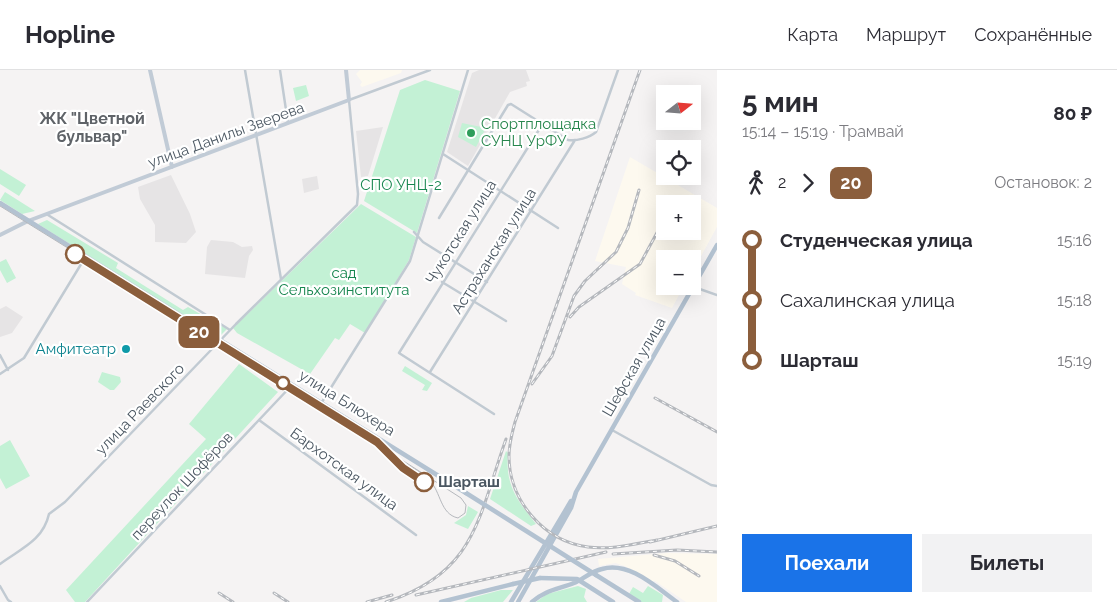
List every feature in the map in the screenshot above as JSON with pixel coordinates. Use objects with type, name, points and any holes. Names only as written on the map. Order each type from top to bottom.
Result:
[{"type":"main road","points":[[150,70],[172,166]]},
{"type":"main road","points":[[346,70],[349,100]]},
{"type":"main road","name":"улица Данилы Зверева","points":[[0,236],[28,221],[172,166],[288,125],[349,100]]},
{"type":"main road","name":"улица Блюхера","points":[[0,203],[322,402],[639,602]]},
{"type":"main road","name":"Шефская улица","points":[[701,274],[717,245]]},
{"type":"main road","name":"Шефская улица","points":[[572,500],[689,295]]},
{"type":"main road","points":[[511,602],[572,500]]},
{"type":"main road","points":[[518,602],[566,516],[572,500]]},
{"type":"main road","points":[[532,602],[547,591],[580,580],[600,569],[620,567],[634,573],[677,602]]},
{"type":"main road","points":[[444,601],[540,578],[562,577],[580,580],[613,602]]},
{"type":"street","points":[[245,70],[281,279]]},
{"type":"street","points":[[280,70],[288,125]]},
{"type":"street","name":"улица Данилы Зверева","points":[[349,100],[430,70]]},
{"type":"street","points":[[322,402],[407,269],[468,70]]},
{"type":"street","points":[[440,218],[509,104],[568,140],[575,140],[595,133],[618,70]]},
{"type":"street","name":"улица Раевского","points":[[0,564],[22,552],[46,528],[49,514],[65,502],[230,330],[359,202],[349,100]]},
{"type":"street","name":"Чукотская улица","points":[[430,373],[399,353],[454,262],[542,125]]},
{"type":"street","name":"Астраханская улица","points":[[430,373],[533,211],[575,140]]},
{"type":"street","points":[[443,154],[558,228]]},
{"type":"street","points":[[47,214],[230,330]]},
{"type":"street","points":[[414,232],[423,242],[487,282]]},
{"type":"street","points":[[0,374],[24,358],[86,256]]},
{"type":"street","points":[[442,282],[506,321]]},
{"type":"street","points":[[701,289],[717,295]]},
{"type":"street","points":[[0,355],[8,370]]},
{"type":"street","points":[[430,373],[494,414]]},
{"type":"street","name":"переулок Шофёров","points":[[87,602],[293,384]]},
{"type":"street","name":"Бархотская улица","points":[[259,420],[416,535]]},
{"type":"street","points":[[612,430],[711,485],[717,486]]},
{"type":"street","points":[[0,586],[11,602]]},
{"type":"shaded area","points":[[360,70],[402,70],[401,73],[362,87],[360,85],[362,82],[356,74]]},
{"type":"shaded area","points":[[479,70],[526,70],[530,81],[526,82],[527,86],[510,92],[468,166],[447,152],[472,73]]},
{"type":"shaded area","points":[[383,127],[368,176],[361,177],[356,131]]},
{"type":"shaded area","points":[[630,157],[656,172],[656,185],[678,185],[695,195],[656,195],[656,240],[701,240],[701,199],[717,208],[717,227],[701,256],[701,250],[656,250],[656,295],[679,295],[672,308],[635,295],[636,293],[622,284],[626,267],[595,261]]},
{"type":"shaded area","points":[[171,175],[190,214],[196,232],[186,243],[155,242],[155,225],[140,199],[138,187]]},
{"type":"shaded area","points":[[317,176],[319,189],[304,193],[302,179]]},
{"type":"shaded area","points":[[211,240],[233,242],[242,247],[252,246],[253,250],[249,256],[245,278],[205,274],[207,247]]},
{"type":"shaded area","points":[[6,306],[23,317],[12,333],[0,337],[0,309]]},
{"type":"shaded area","points":[[667,553],[717,554],[717,602],[686,602],[655,581],[651,581],[625,566],[615,563],[599,566],[598,559]]},
{"type":"green space","name":"СПО УНЦ-2","points":[[425,80],[460,91],[417,233],[364,201],[400,90]]},
{"type":"green space","points":[[306,85],[309,96],[296,101],[293,88]]},
{"type":"green space","name":"Спортплощадка СУНЦ УрФУ","points":[[462,123],[486,128],[476,147],[458,137]]},
{"type":"green space","points":[[0,169],[26,185],[19,196],[0,184]]},
{"type":"green space","points":[[5,192],[35,211],[22,214],[0,200]]},
{"type":"green space","name":"сад Сельхозинститута","points":[[361,204],[416,237],[409,260],[365,333],[350,324],[339,340],[335,338],[310,374],[237,333],[233,328]]},
{"type":"green space","points":[[47,220],[118,263],[116,268],[183,310],[188,307],[227,329],[219,337],[38,224]]},
{"type":"green space","points":[[6,259],[16,278],[7,283],[0,270],[0,262]]},
{"type":"green space","points":[[239,364],[278,392],[85,602],[75,602],[66,590],[206,439],[189,424]]},
{"type":"green space","points":[[405,366],[432,383],[427,391],[422,390],[425,385],[402,371]]},
{"type":"green space","points":[[102,372],[120,377],[121,382],[114,390],[110,390],[98,382]]},
{"type":"green space","points":[[10,440],[30,476],[6,489],[0,478],[0,446]]},
{"type":"green space","points":[[506,451],[508,453],[508,474],[514,492],[536,524],[531,526],[490,499]]},
{"type":"green space","points":[[468,506],[478,512],[468,529],[454,523],[466,515]]},
{"type":"green space","points":[[578,586],[586,589],[584,597],[587,602],[536,602],[547,594]]},
{"type":"green space","points":[[648,586],[663,595],[662,602],[641,602],[629,594],[633,587],[643,593]]},
{"type":"green space","points":[[501,590],[513,590],[503,602],[464,602],[471,598]]},
{"type":"tram line","points":[[0,206],[379,441],[391,453],[461,498],[466,505],[465,513],[458,518],[452,516],[444,507],[434,486],[426,477],[390,455]]},
{"type":"tram line","name":"20","points":[[75,254],[377,442],[403,468],[424,482]]},
{"type":"railway","points":[[640,70],[515,422],[509,456],[515,488],[522,503],[543,527],[557,536],[572,543],[597,548],[657,540]]},
{"type":"railway","points":[[532,384],[552,356],[574,296],[585,281],[616,252],[628,228],[639,190]]},
{"type":"railway","points":[[570,317],[579,307],[640,264],[656,235]]},
{"type":"railway","points":[[655,398],[717,432]]},
{"type":"railway","points":[[386,602],[416,590],[439,575],[456,559],[469,539],[479,518],[506,439]]},
{"type":"railway","points":[[650,542],[717,526]]},
{"type":"railway","points":[[613,554],[677,550],[717,552]]},
{"type":"railway","points":[[416,595],[606,552]]},
{"type":"railway","points":[[654,555],[675,561],[699,576]]},
{"type":"railway","points":[[219,593],[233,602]]},
{"type":"railway","points":[[274,593],[288,602]]},
{"type":"railway","points":[[367,602],[392,595]]},
{"type":"place","name":"Спортплощадка СУНЦ УрФУ","points":[[471,133]]},
{"type":"place","name":"Амфитеатр","points":[[126,349]]},
{"type":"place","name":"Шарташ","points":[[424,482]]},
{"type":"district","name":"ЖК \"Цветной бульвар\"","points":[[92,127]]}]
